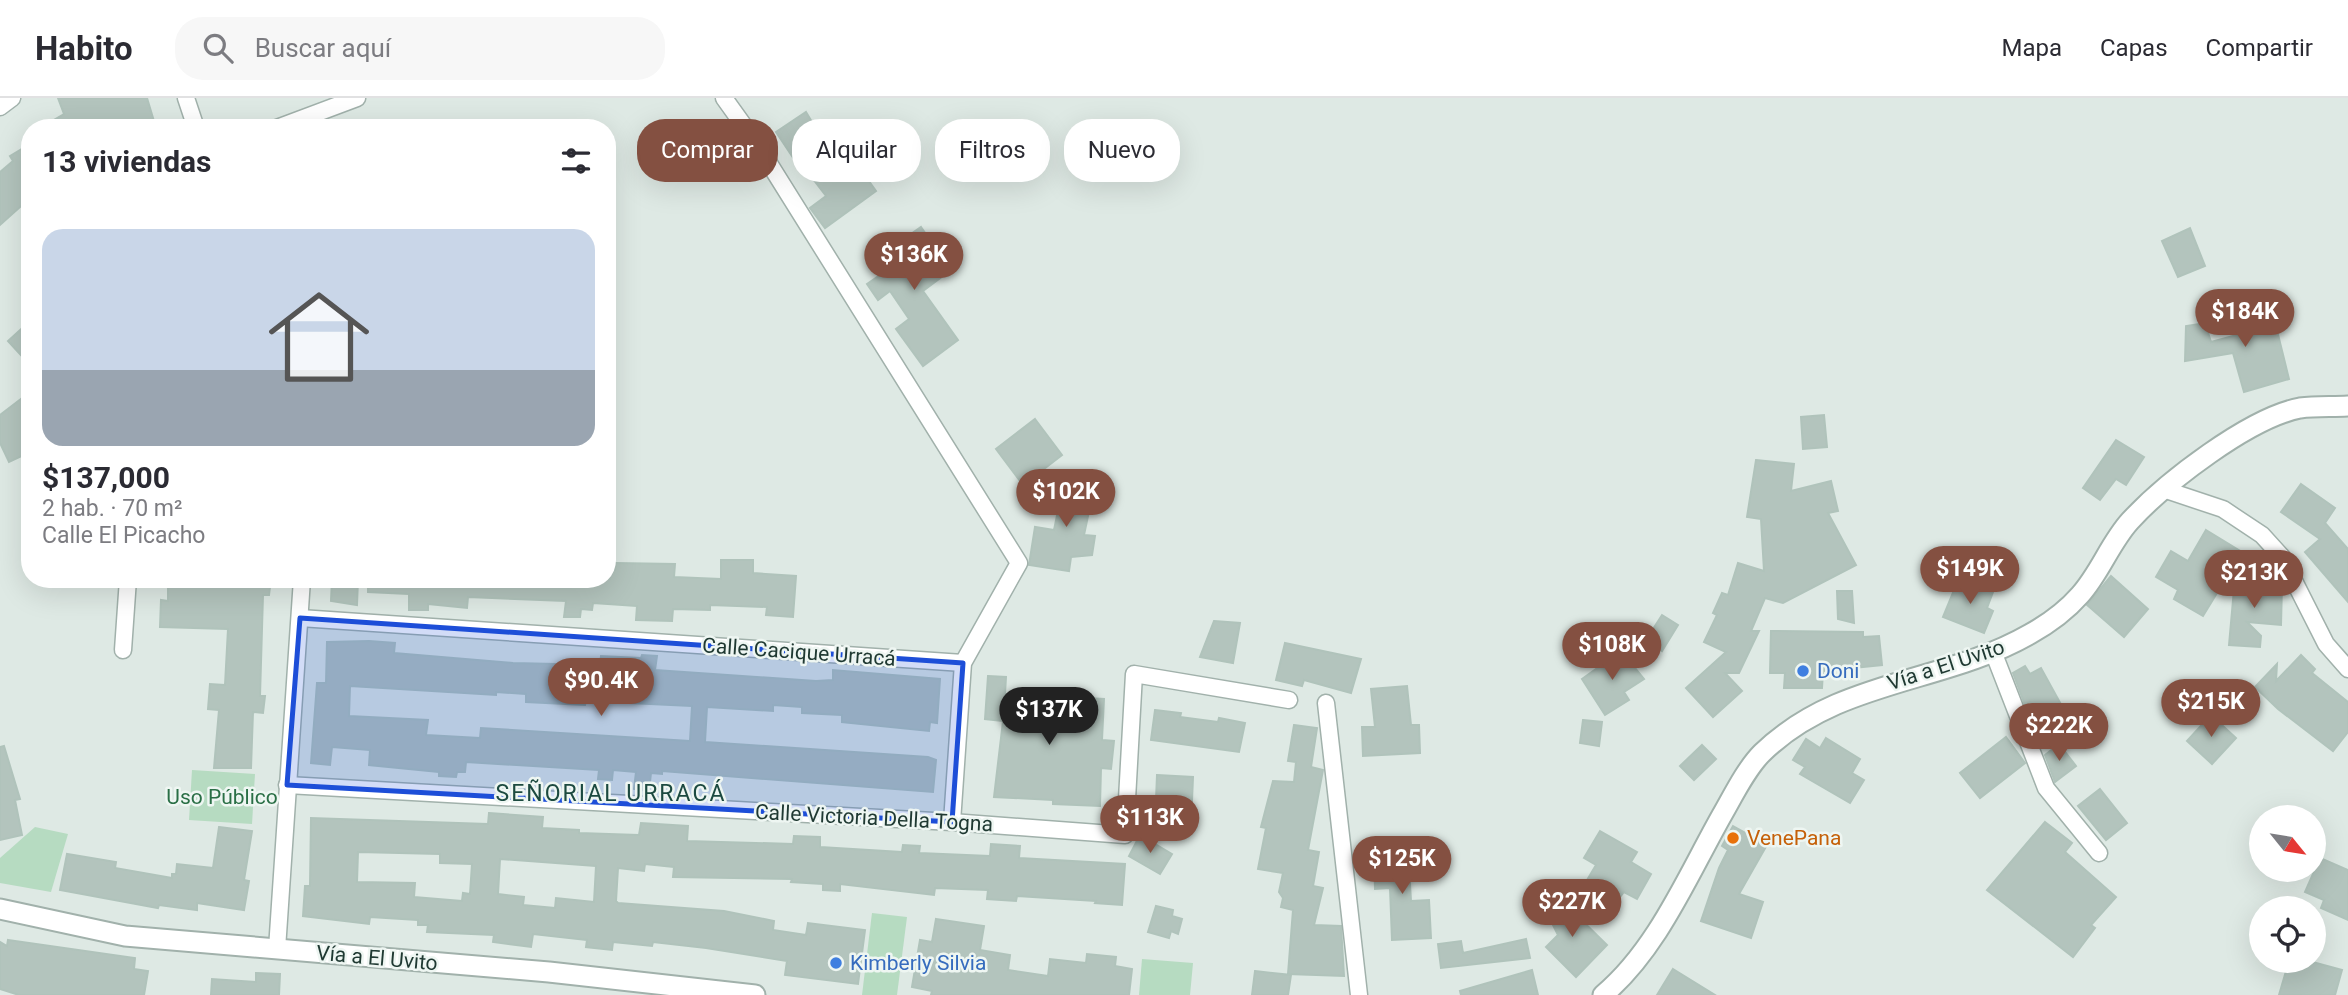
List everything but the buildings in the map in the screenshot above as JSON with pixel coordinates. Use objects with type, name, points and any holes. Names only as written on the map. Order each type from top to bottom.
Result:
[{"type":"street","points":[[0,107],[12,98]]},
{"type":"street","points":[[186,98],[193,119]]},
{"type":"street","points":[[301,119],[357,98]]},
{"type":"street","points":[[724,98],[757,144],[1019,563],[963,663],[952,822]]},
{"type":"street","name":"Vía a El Uvito","points":[[1602,995],[1646,947],[1760,755],[1798,724],[1840,702],[1884,685],[1994,654],[2052,621],[2081,595],[2130,522],[2230,440],[2262,421],[2301,408],[2348,406]]},
{"type":"street","points":[[2166,490],[2223,509],[2262,535],[2282,557],[2326,644],[2348,669]]},
{"type":"street","points":[[123,650],[127,588]]},
{"type":"street","points":[[277,949],[302,588]]},
{"type":"street","name":"Calle Cacique Urracá","points":[[300,618],[963,663]]},
{"type":"street","points":[[1994,654],[2046,788],[2099,853]]},
{"type":"street","name":"Calle Victoria Della Togna","points":[[287,785],[952,822],[1125,835],[1133,674],[1289,700]]},
{"type":"street","points":[[1326,703],[1359,995]]},
{"type":"street","name":"Vía a El Uvito","points":[[0,909],[125,936],[549,972],[755,995]]},
{"type":"highlighted area","points":[[300,618],[963,663],[952,822],[287,785]]},
{"type":"green space","name":"Uso Público","points":[[192,770],[255,774],[252,824],[189,820]]},
{"type":"green space","points":[[35,827],[68,834],[51,892],[0,883],[0,858]]},
{"type":"green space","points":[[872,913],[907,917],[897,995],[862,995]]},
{"type":"green space","points":[[1142,959],[1193,963],[1190,995],[1139,995]]},
{"type":"place","name":"Doni","points":[[1803,671]]},
{"type":"place","name":"VenePana","points":[[1733,838]]},
{"type":"place","name":"Kimberly Silvia","points":[[836,963]]},
{"type":"district","name":"SEÑORIAL URRACÁ","points":[[611,793]]}]
